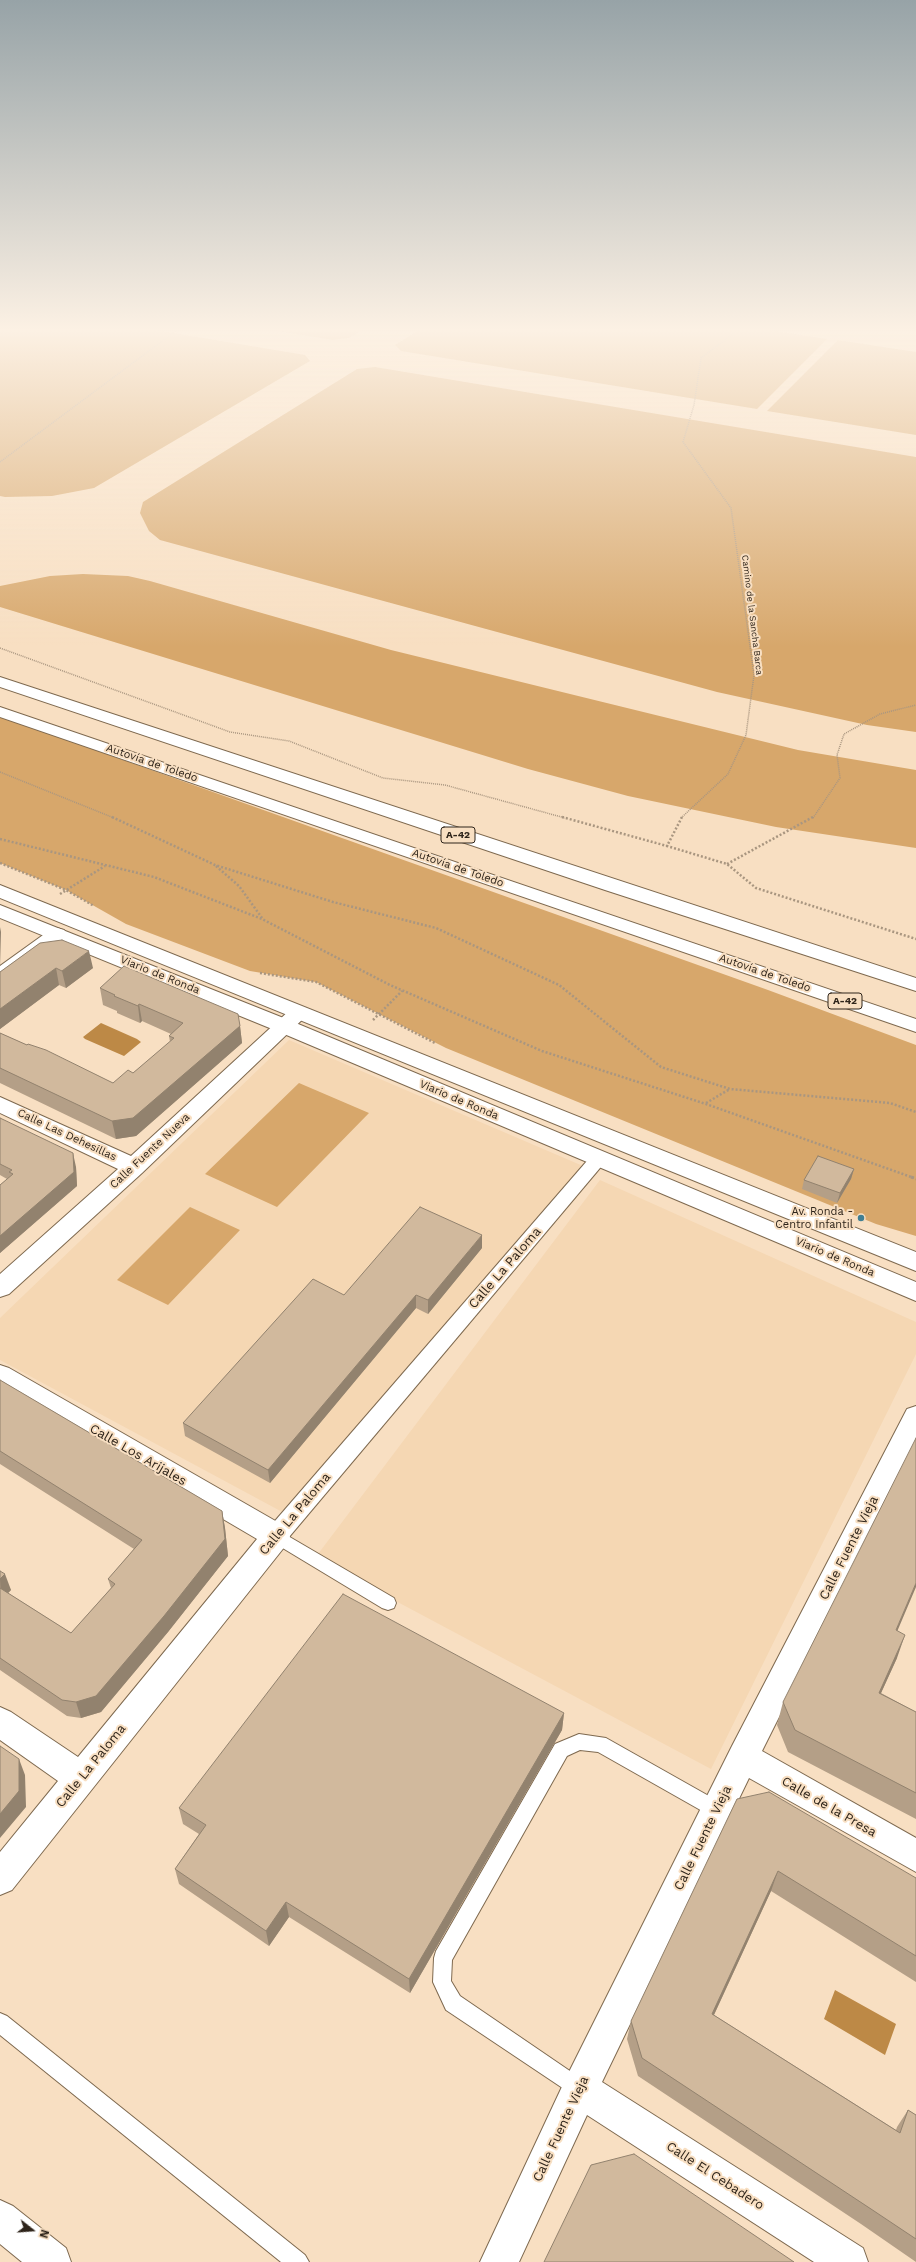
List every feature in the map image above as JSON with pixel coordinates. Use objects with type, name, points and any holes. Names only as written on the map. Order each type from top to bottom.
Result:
[{"type":"main road","name":"A-42","points":[[0,682],[597,881],[916,984]]},
{"type":"main road","name":"Autovía de Toledo","points":[[0,712],[916,1026]]},
{"type":"main road","name":"Viario de Ronda","points":[[0,890],[599,1158],[916,1292]]},
{"type":"main road","name":"Viario de Ronda","points":[[0,911],[57,934],[291,1019],[352,1034],[916,1262]]},
{"type":"main road","points":[[0,975],[57,934]]},
{"type":"main road","name":"Calle Fuente Nueva","points":[[0,1288],[134,1167],[291,1019]]},
{"type":"main road","name":"Calle Las Dehesillas","points":[[0,1104],[134,1167]]},
{"type":"main road","name":"Calle Los Arijales","points":[[0,1375],[276,1536]]},
{"type":"main road","name":"Calle Fuente Vieja","points":[[499,2262],[580,2089],[743,1757],[916,1418]]},
{"type":"main road","name":"Calle La Paloma","points":[[0,1878],[276,1536]]},
{"type":"main road","points":[[0,1722],[81,1778]]},
{"type":"main road","name":"Calle de la Presa","points":[[743,1757],[916,1856]]},
{"type":"main road","name":"Calle El Cebadero","points":[[580,2089],[849,2262]]},
{"type":"main road","points":[[0,2219],[52,2262]]},
{"type":"street","name":"Calle La Paloma","points":[[276,1536],[599,1158]]},
{"type":"lane","points":[[276,1536],[388,1603]]},
{"type":"lane","points":[[580,2089],[453,2003],[442,1982],[444,1958],[561,1750],[580,1742],[600,1744],[717,1810]]},
{"type":"lane","points":[[0,2023],[298,2262]]},
{"type":"path","points":[[0,462],[35,436]]},
{"type":"path","name":"Camino de la Sancha Barca","points":[[666,846],[684,814],[728,774],[746,735],[754,675],[731,508],[683,442],[685,436]]},
{"type":"path","points":[[0,648],[230,732],[289,741],[383,778],[445,785],[727,864],[756,888],[916,939]]},
{"type":"path","points":[[727,864],[812,819],[840,778],[837,755],[844,734],[880,714],[916,705]]},
{"type":"path","points":[[0,772],[136,827],[214,865],[332,902],[436,928],[559,985],[661,1067],[730,1089],[890,1103],[916,1112]]},
{"type":"path","points":[[0,839],[154,877],[262,919],[402,991],[542,1051],[706,1104],[916,1179]]},
{"type":"path","points":[[214,865],[239,886],[262,919]]},
{"type":"path","points":[[42,908],[87,876],[106,866]]},
{"type":"path","points":[[352,1034],[380,1015],[402,991]]},
{"type":"path","points":[[706,1104],[715,1096],[730,1089]]},
{"type":"shaded area","points":[[0,436],[183,436],[94,488],[52,496],[0,496]]},
{"type":"shaded area","points":[[250,436],[787,436],[916,457],[916,732],[867,725],[717,692],[160,540],[149,531],[140,513],[143,502]]},
{"type":"shaded area","points":[[83,574],[128,576],[150,581],[391,650],[798,750],[916,770],[916,848],[776,827],[628,796],[528,769],[0,607],[0,586],[50,576]]},
{"type":"shaded area","points":[[0,716],[768,990],[916,1045],[916,1236],[876,1224],[446,1048],[316,982],[250,971],[126,924],[66,890],[0,863]]},
{"type":"shaded area","points":[[101,1023],[141,1042],[124,1056],[83,1037]]},
{"type":"shaded area","points":[[289,1040],[583,1166],[286,1514],[0,1360],[0,1318]]},
{"type":"shaded area","points":[[299,1083],[369,1113],[277,1207],[205,1174]]},
{"type":"shaded area","points":[[600,1180],[916,1322],[916,1354],[711,1769],[315,1558]]},
{"type":"shaded area","points":[[190,1207],[240,1230],[168,1305],[117,1280]]},
{"type":"shaded area","points":[[835,1990],[896,2024],[885,2055],[824,2019]]},
{"type":"building","points":[[62,940],[89,951],[62,971],[56,968],[0,1009],[0,972],[40,943]]},
{"type":"building","points":[[124,966],[238,1014],[240,1026],[133,1118],[112,1121],[0,1068],[0,1033],[27,1045],[28,1044],[46,1050],[113,1083],[128,1070],[133,1073],[174,1038],[169,1036],[183,1023],[139,1004],[138,1006],[114,996],[115,995],[100,988]]},
{"type":"building","points":[[0,1118],[73,1153],[74,1172],[0,1236],[0,1185],[13,1174],[9,1172],[12,1170],[0,1164]]},
{"type":"building","points":[[818,1156],[854,1169],[840,1193],[804,1180]]},
{"type":"building","points":[[420,1207],[482,1235],[428,1300],[416,1295],[268,1470],[183,1423],[313,1279],[344,1295]]},
{"type":"building","points":[[0,1380],[222,1511],[225,1539],[164,1616],[96,1696],[76,1702],[62,1700],[0,1658],[0,1588],[71,1633],[115,1584],[108,1579],[142,1540],[0,1451]]},
{"type":"building","points":[[916,1438],[916,1583],[896,1630],[905,1635],[879,1693],[916,1712],[916,1793],[795,1730],[783,1702]]},
{"type":"building","points":[[0,1571],[5,1574],[0,1579]]},
{"type":"building","points":[[343,1594],[564,1713],[409,1979],[286,1902],[266,1931],[175,1869],[206,1825],[179,1808]]},
{"type":"building","points":[[0,1746],[19,1759],[19,1791],[0,1814]]},
{"type":"building","points":[[769,1792],[916,1878],[916,1956],[778,1871],[712,2014],[900,2133],[908,2110],[916,2115],[916,2239],[642,2058],[631,2021],[737,1799]]},
{"type":"building","points":[[634,2154],[794,2262],[544,2262],[591,2165]]},
{"type":"place","name":"Av. Ronda - Centro Infantil","points":[[861,1218]]}]
